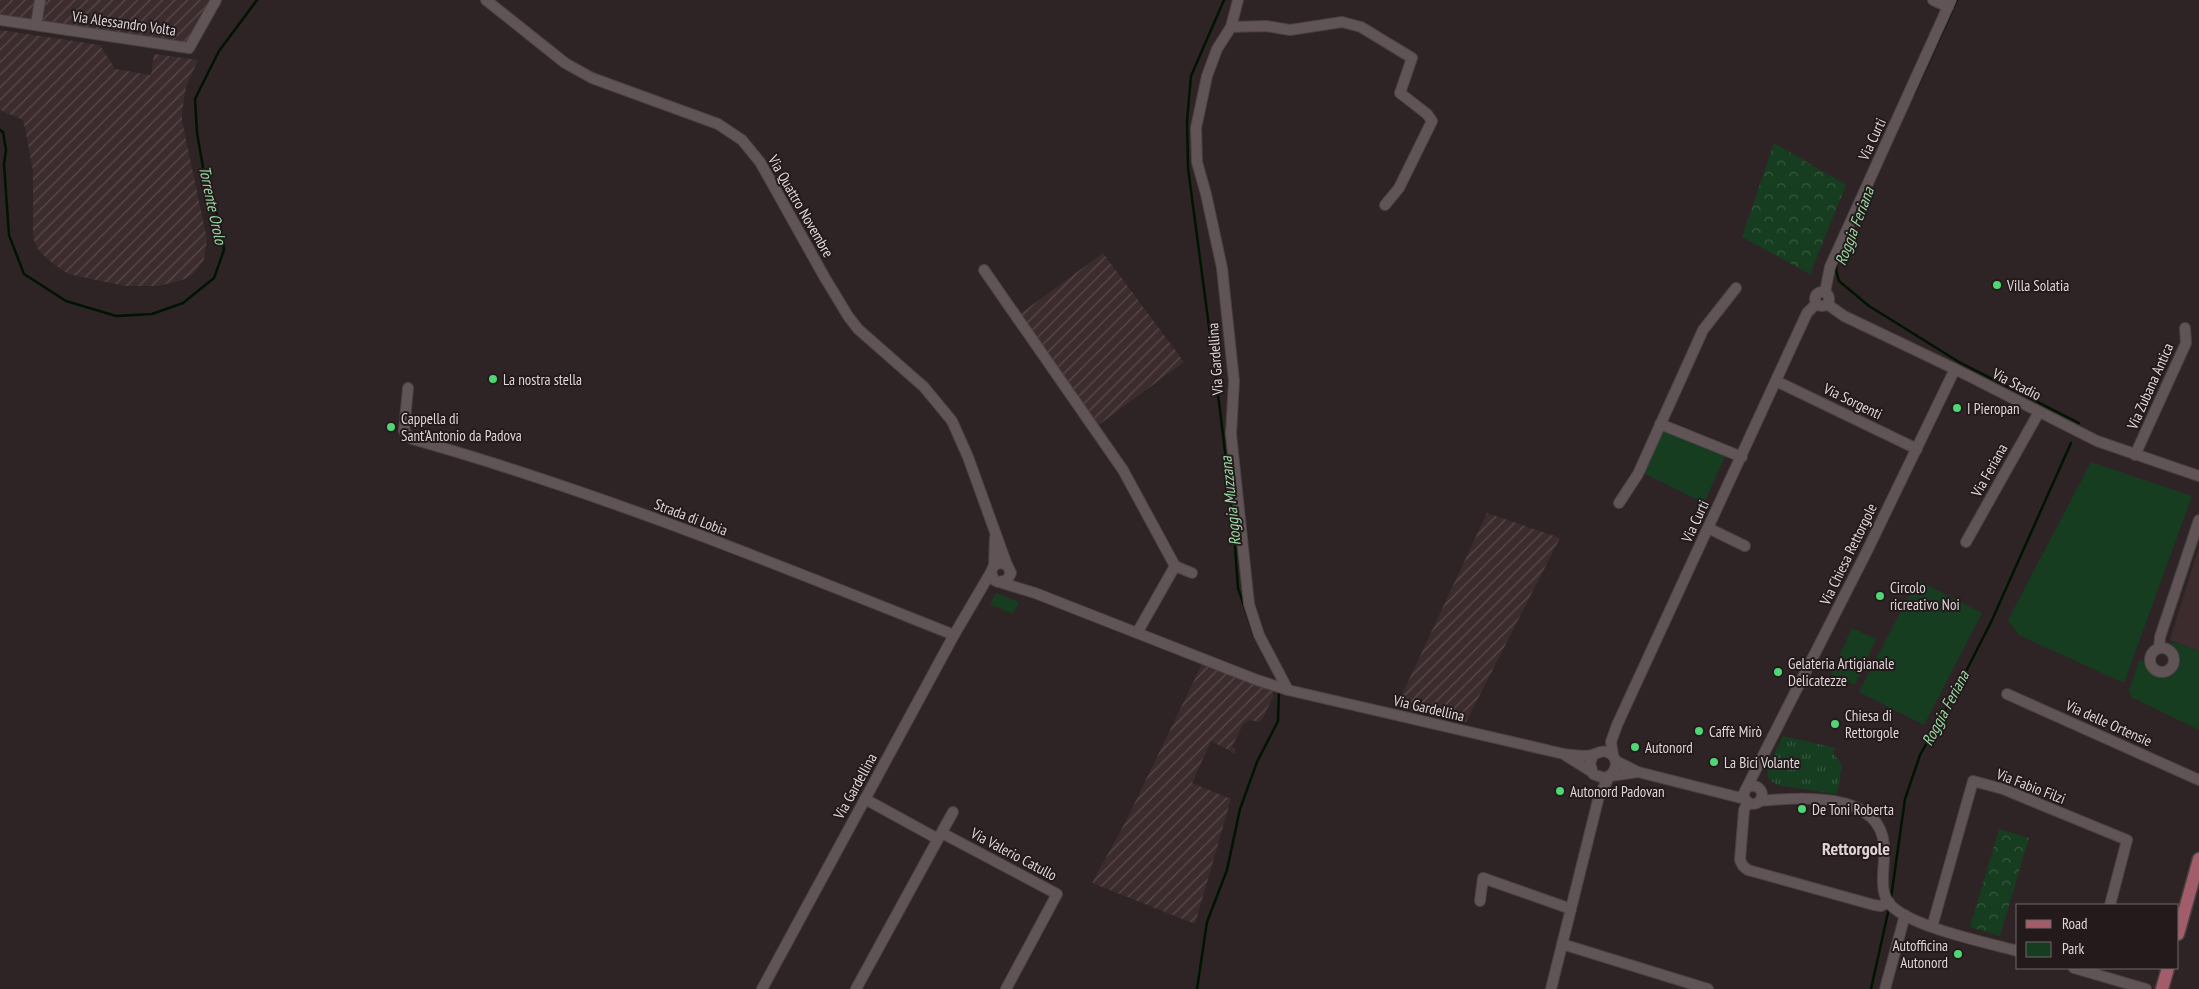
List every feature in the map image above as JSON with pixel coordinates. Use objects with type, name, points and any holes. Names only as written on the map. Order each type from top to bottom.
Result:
[{"type":"main road","points":[[2179,930],[2199,859]]},
{"type":"main road","points":[[2162,989],[2168,969]]},
{"type":"street","points":[[36,25],[40,0]]},
{"type":"street","name":"Via Alessandro Volta","points":[[0,20],[189,48],[216,0]]},
{"type":"street","name":"Via Quattro Novembre","points":[[486,0],[565,63],[578,71],[592,78],[711,121],[742,140],[760,162],[846,312],[858,329],[924,387],[952,421],[968,456],[1008,567]]},
{"type":"street","name":"Via Gardellina","points":[[1238,0],[1232,27],[1217,49],[1207,76],[1196,128],[1197,162],[1222,268],[1234,381],[1231,434],[1249,604],[1259,635],[1283,688]]},
{"type":"street","points":[[1933,0],[1949,4]]},
{"type":"street","name":"Via Curti","points":[[1614,758],[1611,742],[1616,725],[1808,313],[1822,304],[1814,298],[1816,294],[1825,292],[1830,268],[1949,4]]},
{"type":"street","points":[[1232,27],[1266,26],[1290,30],[1342,22],[1361,27],[1412,58],[1400,93],[1427,114],[1432,121],[1399,188],[1385,205]]},
{"type":"street","points":[[984,270],[1123,470],[1175,566],[1192,573]]},
{"type":"street","points":[[1618,503],[1638,474],[1703,330],[1736,288]]},
{"type":"street","name":"Via Stadio","points":[[1822,304],[2097,441],[2199,476]]},
{"type":"street","name":"Via Zubana Antica","points":[[2136,455],[2186,343],[2185,328]]},
{"type":"street","name":"Via Chiesa Rettorgole","points":[[1889,902],[1880,906],[1874,905],[1748,870],[1742,866],[1740,860],[1744,810],[1746,795],[1765,751],[1868,551],[1955,369]]},
{"type":"street","name":"Via Sorgenti","points":[[1776,381],[1917,449]]},
{"type":"street","name":"Strada di Lobia","points":[[408,388],[404,431],[412,439],[552,483],[666,522],[954,635]]},
{"type":"street","name":"Via Feriana","points":[[1966,542],[2038,412]]},
{"type":"street","points":[[1660,424],[1742,457]]},
{"type":"street","points":[[2159,648],[2160,637],[2199,520]]},
{"type":"street","name":"Via Quattro Novembre","points":[[993,569],[994,527]]},
{"type":"street","points":[[1708,528],[1745,546]]},
{"type":"street","points":[[1001,563],[1008,567],[1010,576],[1007,580],[1000,582],[994,580],[993,569],[1001,563]]},
{"type":"street","points":[[1137,633],[1175,566]]},
{"type":"street","name":"Via Gardellina","points":[[1008,567],[1034,593]]},
{"type":"street","name":"Via Gardellina","points":[[762,989],[954,635],[993,569]]},
{"type":"street","name":"Via Gardellina","points":[[975,597],[1000,582],[1034,593],[1257,680],[1283,688],[1564,754],[1593,756],[1603,751],[1638,772],[1720,792],[1746,795],[1755,803],[1760,793],[1751,786],[1746,795]]},
{"type":"street","name":"Via delle Ortensie","points":[[2007,694],[2199,780]]},
{"type":"street","name":"Via Chiesa Rettorgole","points":[[1760,793],[1765,751]]},
{"type":"street","name":"Via Gardellina","points":[[1564,754],[1600,778],[1638,772]]},
{"type":"street","points":[[1593,756],[1590,763],[1599,796]]},
{"type":"street","points":[[1551,989],[1599,796],[1610,776],[1615,771],[1614,758]]},
{"type":"street","name":"Via Fabio Filzi","points":[[1932,926],[1973,781],[2002,790],[2127,840],[2110,904]]},
{"type":"street","points":[[1760,793],[1784,798],[1838,803],[1856,807],[1871,816],[1881,829],[1884,845],[1885,894],[1889,902],[1902,913],[1932,926],[2016,951]]},
{"type":"street","name":"Via Valerio Catullo","points":[[865,799],[1057,894],[1006,989]]},
{"type":"street","points":[[856,989],[953,812]]},
{"type":"street","points":[[1480,901],[1483,878],[1571,909]]},
{"type":"street","points":[[1885,989],[1902,913]]},
{"type":"street","points":[[1562,944],[1708,989]]},
{"type":"street","points":[[2081,969],[2094,971],[2146,989]]},
{"type":"shaded area","points":[[0,0],[217,0],[188,51],[0,21]]},
{"type":"shaded area","points":[[0,30],[100,45],[115,69],[151,75],[154,54],[198,60],[186,87],[182,112],[182,121],[207,239],[204,260],[194,273],[185,279],[159,286],[125,286],[68,274],[40,252],[34,241],[33,171],[23,120],[0,110]]},
{"type":"shaded area","points":[[1103,253],[1184,362],[1097,426],[1020,314]]},
{"type":"shaded area","points":[[1487,513],[1560,538],[1466,722],[1397,705]]},
{"type":"shaded area","points":[[2199,547],[2199,651],[2170,640]]},
{"type":"shaded area","points":[[1202,664],[1219,667],[1273,691],[1273,697],[1263,718],[1259,722],[1250,720],[1243,724],[1232,747],[1236,749],[1234,753],[1211,741],[1192,783],[1231,799],[1195,924],[1092,883],[1126,821]]},
{"type":"green space","points":[[1774,143],[1846,185],[1810,274],[1742,237]]},
{"type":"green space","points":[[1661,426],[1725,456],[1704,503],[1637,470]]},
{"type":"green space","points":[[2091,462],[2192,496],[2124,683],[2019,635],[2008,620]]},
{"type":"green space","points":[[1917,580],[1982,613],[1924,725],[1859,692]]},
{"type":"green space","points":[[996,593],[1019,602],[1013,614],[990,604]]},
{"type":"green space","points":[[1852,628],[1876,639],[1855,685],[1831,674]]},
{"type":"green space","points":[[2170,641],[2199,651],[2199,730],[2131,697],[2129,690],[2140,659],[2152,674],[2160,678],[2169,677],[2179,667],[2180,657]]},
{"type":"green space","points":[[1783,736],[1835,748],[1833,753],[1842,765],[1837,794],[1777,785],[1768,778],[1767,768]]},
{"type":"green space","points":[[1999,829],[2029,838],[2000,936],[1970,927]]},
{"type":"waterway","name":"Torrente Orolo","points":[[0,130],[3,132],[6,150],[4,164],[9,235],[24,274],[66,301],[116,316],[152,314],[183,303],[214,278],[224,250],[220,225],[204,173],[197,133],[195,99],[219,51],[257,0]]},
{"type":"waterway","name":"Roggia Muzzana","points":[[1224,0],[1191,76],[1187,121],[1188,168],[1233,518],[1238,588],[1255,638]]},
{"type":"waterway","name":"Roggia Feriana","points":[[1914,94],[1957,0]]},
{"type":"waterway","name":"Roggia Feriana","points":[[1838,260],[1836,270],[1839,281],[1869,306],[1959,362],[2079,423]]},
{"type":"waterway","name":"Roggia Feriana","points":[[1891,898],[1905,799],[1920,755],[1956,691],[1992,620],[2071,443]]},
{"type":"waterway","name":"Roggia Muzzana","points":[[1197,989],[1207,922],[1227,870],[1240,809],[1257,762],[1278,721],[1279,691]]},
{"type":"waterway","name":"Roggia Feriana","points":[[1871,989],[1889,908]]},
{"type":"place","name":"Villa Solatia","points":[[1997,285]]},
{"type":"place","name":"La nostra stella","points":[[493,379]]},
{"type":"place","name":"I Pieropan","points":[[1957,408]]},
{"type":"place","name":"Cappella di Sant'Antonio da Padova","points":[[391,427]]},
{"type":"place","name":"Circolo ricreativo Noi","points":[[1880,596]]},
{"type":"place","name":"Gelateria Artigianale Delicatezze","points":[[1778,672]]},
{"type":"place","name":"Chiesa di Rettorgole","points":[[1835,724]]},
{"type":"place","name":"Caffè Mirò","points":[[1699,731]]},
{"type":"place","name":"Autonord","points":[[1635,747]]},
{"type":"place","name":"La Bici Volante","points":[[1714,762]]},
{"type":"place","name":"Autonord Padovan","points":[[1560,791]]},
{"type":"place","name":"De Toni Roberta","points":[[1802,809]]},
{"type":"place","name":"Autofficina Autonord","points":[[1958,954]]},
{"type":"district","name":"Rettorgole","points":[[1856,848]]}]
